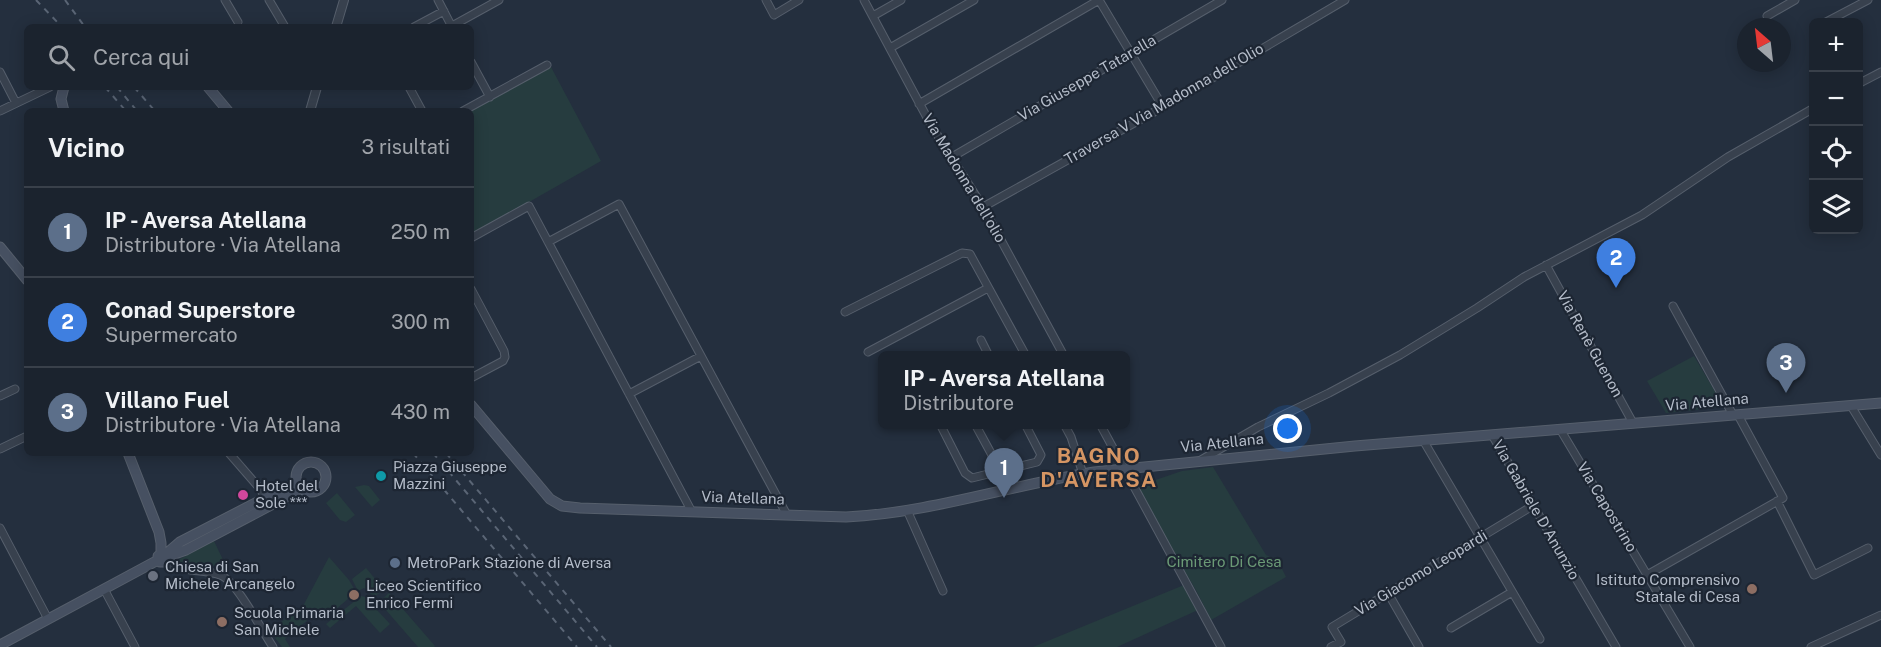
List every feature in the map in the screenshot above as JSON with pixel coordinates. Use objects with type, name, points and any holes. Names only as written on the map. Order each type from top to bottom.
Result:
[{"type":"main road","points":[[63,90],[61,99],[63,108]]},
{"type":"main road","points":[[210,90],[226,108]]},
{"type":"main road","points":[[0,248],[24,276]]},
{"type":"main road","name":"Via Atellana","points":[[474,409],[536,484],[550,499],[562,506],[846,517],[878,516],[1083,474],[1201,460],[1881,403]]},
{"type":"main road","points":[[129,456],[159,532],[163,557]]},
{"type":"main road","points":[[302,456],[306,463]]},
{"type":"main road","points":[[0,645],[163,557],[207,539],[290,495],[299,485],[298,471],[306,463],[315,462],[326,472],[323,486],[315,491],[305,490],[299,485]]},
{"type":"main road","points":[[163,557],[180,542],[265,498],[299,485]]},
{"type":"street","points":[[225,0],[238,22]]},
{"type":"street","points":[[270,0],[283,24]]},
{"type":"street","points":[[337,24],[344,0]]},
{"type":"street","points":[[438,0],[451,24]]},
{"type":"street","points":[[456,24],[499,0]]},
{"type":"street","points":[[766,0],[774,15],[799,0]]},
{"type":"street","name":"Via Madonna dell'olio","points":[[864,0],[920,104],[983,207],[1061,351]]},
{"type":"street","points":[[873,16],[901,0]]},
{"type":"street","points":[[890,48],[974,0]]},
{"type":"street","points":[[920,104],[1099,0],[1163,107]]},
{"type":"street","name":"Via Giuseppe Tatarella","points":[[952,157],[1222,0]]},
{"type":"street","name":"Traversa V Via Madonna dell'Olio","points":[[983,207],[1163,107],[1345,0]]},
{"type":"street","points":[[1767,16],[1795,0]]},
{"type":"street","points":[[1834,18],[1868,0]]},
{"type":"street","points":[[420,24],[444,11]]},
{"type":"street","points":[[468,108],[547,65]]},
{"type":"street","points":[[474,67],[490,96]]},
{"type":"street","points":[[0,72],[16,103]]},
{"type":"street","points":[[1863,81],[1881,72]]},
{"type":"street","points":[[0,111],[44,90]]},
{"type":"street","points":[[311,108],[316,90]]},
{"type":"street","points":[[411,90],[420,108]]},
{"type":"street","points":[[1201,460],[1258,427],[1400,355],[1524,277],[1642,215],[1702,173],[1809,111]]},
{"type":"street","points":[[548,242],[619,204],[787,515]]},
{"type":"street","points":[[474,236],[529,206],[692,512]]},
{"type":"street","points":[[845,312],[962,253],[970,254],[1023,351]]},
{"type":"street","name":"Via Renè Guenon","points":[[1546,265],[1633,423]]},
{"type":"street","points":[[868,351],[988,288]]},
{"type":"street","points":[[474,295],[505,357],[502,361],[474,376]]},
{"type":"street","points":[[1647,575],[1783,498],[1673,306]]},
{"type":"street","points":[[981,340],[986,351]]},
{"type":"street","points":[[629,394],[701,356]]},
{"type":"street","points":[[0,396],[15,389]]},
{"type":"street","points":[[1851,406],[1881,455]]},
{"type":"street","points":[[943,429],[965,473],[972,478],[1037,462],[1041,455],[1028,429]]},
{"type":"street","points":[[978,429],[1010,488]]},
{"type":"street","points":[[1067,429],[1083,474]]},
{"type":"street","points":[[1103,429],[1221,647]]},
{"type":"street","name":"Via Capostrino","points":[[1560,429],[1690,647]]},
{"type":"street","name":"Via Gabriele D'Anunzio","points":[[1492,435],[1616,647]]},
{"type":"street","points":[[0,449],[24,437]]},
{"type":"street","points":[[1423,440],[1540,639]]},
{"type":"street","points":[[232,456],[261,490],[265,498]]},
{"type":"street","points":[[1777,501],[1814,575],[1868,548]]},
{"type":"street","name":"Via Giacomo Leopardi","points":[[1331,647],[1342,644],[1332,627],[1534,505]]},
{"type":"street","points":[[907,510],[943,591]]},
{"type":"street","points":[[0,528],[48,619]]},
{"type":"street","points":[[163,557],[181,570],[226,577],[273,647]]},
{"type":"street","points":[[104,589],[135,647]]},
{"type":"street","points":[[1451,628],[1512,592]]},
{"type":"street","points":[[1388,593],[1419,646]]},
{"type":"street","points":[[1811,647],[1825,644],[1881,615]]},
{"type":"green space","points":[[551,67],[601,161],[474,233],[474,109]]},
{"type":"green space","points":[[1694,356],[1724,407],[1666,413],[1647,381]]},
{"type":"green space","name":"Cimitero Di Cesa","points":[[1213,467],[1266,555],[1277,559],[1286,577],[1211,620],[1135,487],[1182,471]]},
{"type":"green space","points":[[369,486],[380,500],[372,507],[355,487]]},
{"type":"green space","points":[[337,493],[355,515],[346,522],[340,520],[326,503]]},
{"type":"green space","points":[[214,541],[226,566],[187,566],[178,560]]},
{"type":"green space","points":[[329,557],[356,592],[328,616],[321,609],[285,639],[290,647],[282,647],[269,630],[302,608]]},
{"type":"green space","points":[[366,568],[382,587],[382,591],[374,597],[364,588],[358,591],[352,579]]},
{"type":"green space","points":[[1184,585],[1198,610],[1117,647],[1033,647]]},
{"type":"green space","points":[[389,593],[434,647],[418,647],[379,602]]},
{"type":"green space","points":[[361,596],[365,597],[390,624],[380,633],[356,606],[330,628],[326,624]]},
{"type":"railway","points":[[36,0],[59,24]]},
{"type":"railway","points":[[65,0],[83,24]]},
{"type":"railway","points":[[108,90],[123,108]]},
{"type":"railway","points":[[120,90],[134,108]]},
{"type":"railway","points":[[137,90],[152,108]]},
{"type":"railway","points":[[416,456],[577,647]]},
{"type":"railway","points":[[436,456],[597,647]]},
{"type":"railway","points":[[449,456],[611,647]]},
{"type":"place","name":"Conad Superstore","points":[[1616,288]]},
{"type":"place","name":"Villano Fuel","points":[[1786,393]]},
{"type":"place","name":"Piazza Giuseppe Mazzini","points":[[381,476]]},
{"type":"place","name":"Hotel del Sole ***","points":[[243,495]]},
{"type":"place","name":"IP - Aversa Atellana","points":[[1004,498]]},
{"type":"place","name":"MetroPark Stazione di Aversa","points":[[395,563]]},
{"type":"place","name":"Chiesa di San Michele Arcangelo","points":[[153,576]]},
{"type":"place","name":"Istituto Comprensivo Statale di Cesa","points":[[1752,589]]},
{"type":"place","name":"Liceo Scientifico Enrico Fermi","points":[[354,595]]},
{"type":"place","name":"Scuola Primaria San Michele","points":[[222,622]]},
{"type":"district","name":"BAGNO D'AVERSA","points":[[1099,468]]}]
